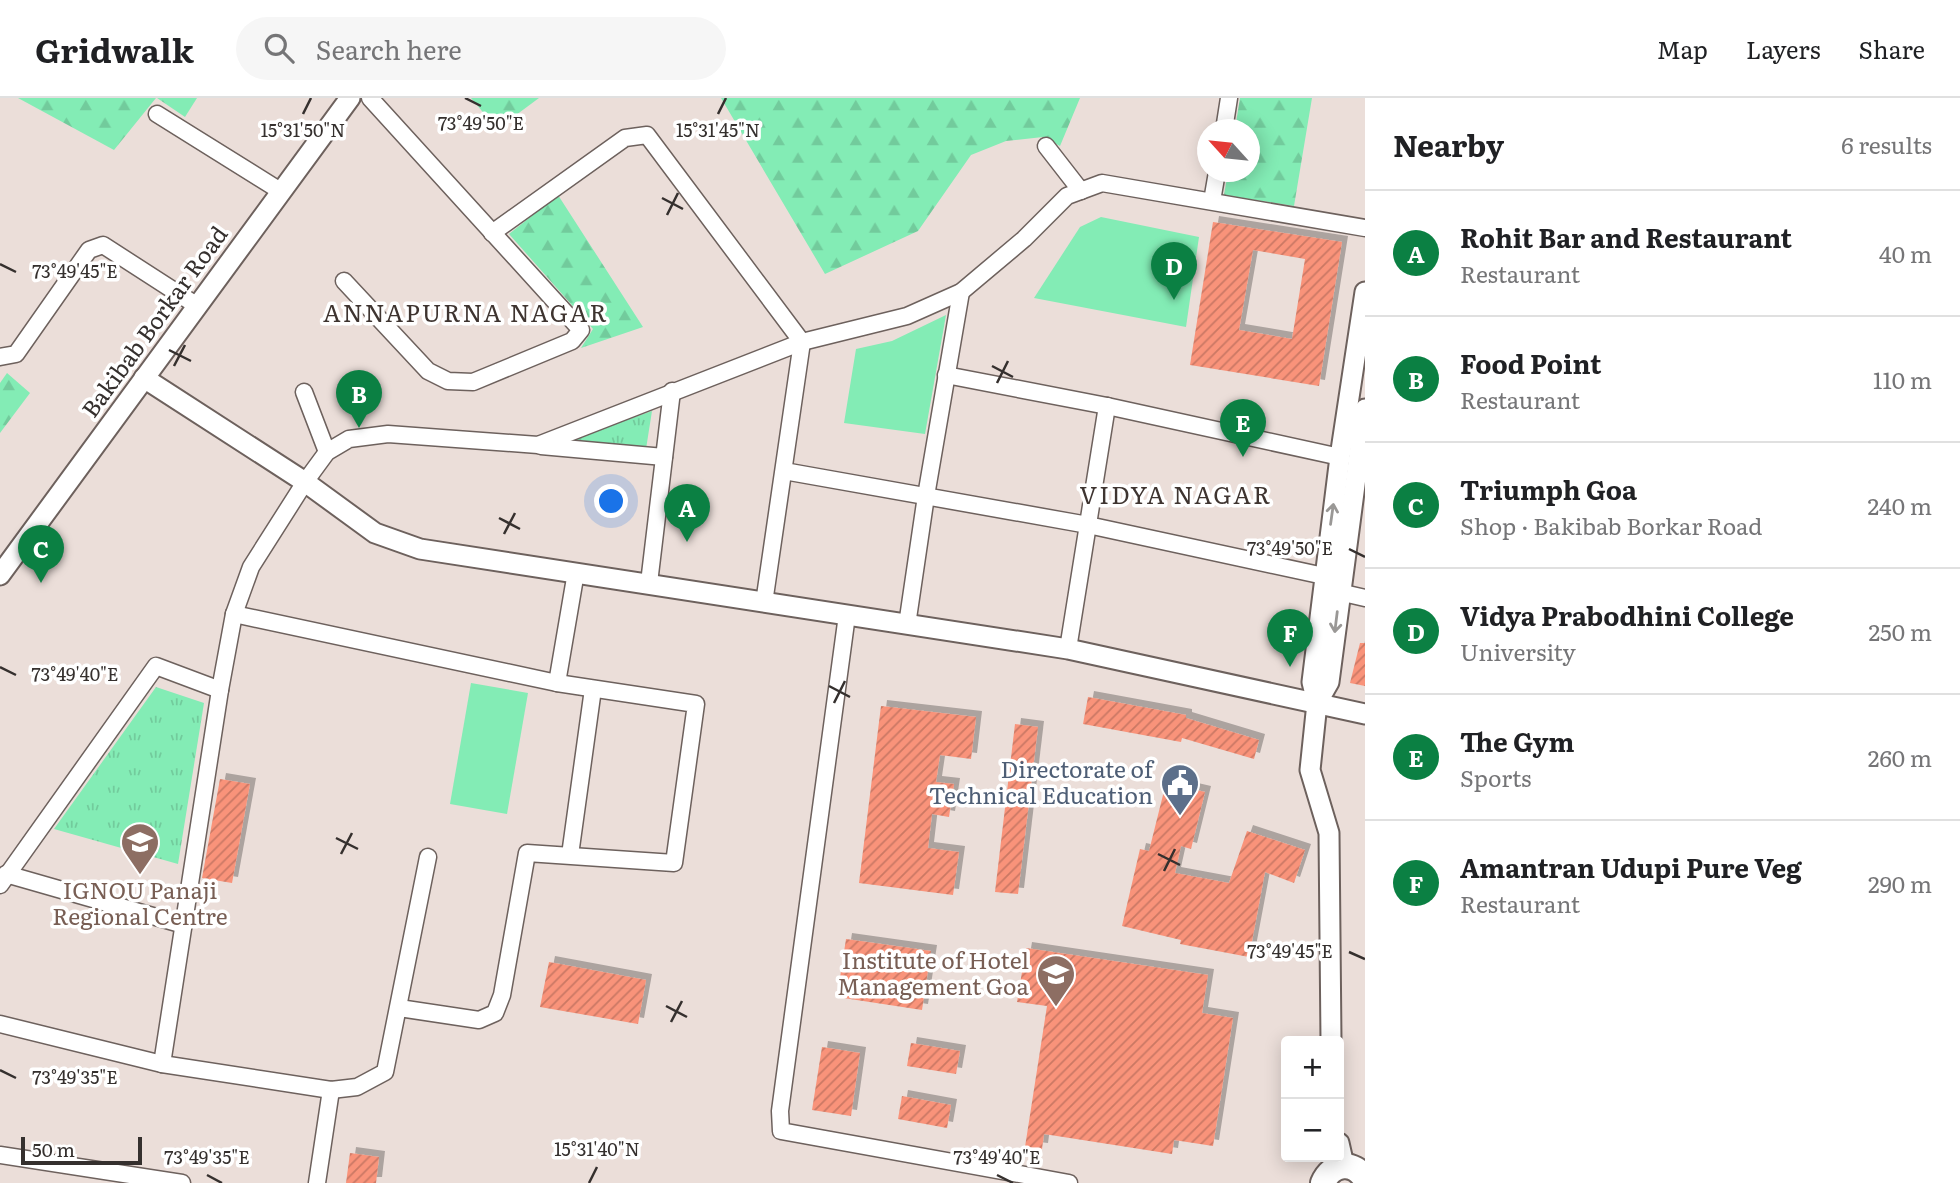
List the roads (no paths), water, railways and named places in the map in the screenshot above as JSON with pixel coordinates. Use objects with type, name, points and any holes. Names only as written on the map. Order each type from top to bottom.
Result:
[{"type":"main road","points":[[1344,1157],[1365,1180]]},
{"type":"main road","points":[[1323,1183],[1336,1162]]},
{"type":"street","name":"Bakibab Borkar Road","points":[[0,575],[350,98]]},
{"type":"street","points":[[344,281],[428,371],[448,381],[473,382],[572,341],[581,330],[370,98]]},
{"type":"street","points":[[1226,119],[1229,98]]},
{"type":"street","points":[[157,114],[282,192]]},
{"type":"street","points":[[492,233],[625,138],[647,135],[802,342],[764,603]]},
{"type":"street","points":[[1046,146],[1081,191]]},
{"type":"street","points":[[1212,201],[1215,182]]},
{"type":"street","points":[[538,445],[802,342],[907,316],[961,292],[1024,239],[1067,197],[1102,183],[1365,228]]},
{"type":"street","points":[[0,357],[16,354],[89,250],[103,245],[196,305]]},
{"type":"street","points":[[907,625],[961,292]]},
{"type":"street","points":[[1317,703],[1329,682],[1354,460],[1365,292]]},
{"type":"street","points":[[946,375],[1107,406],[1354,460]]},
{"type":"street","points":[[144,378],[304,482],[375,533],[420,549],[1068,649],[1365,714]]},
{"type":"street","points":[[649,583],[672,391]]},
{"type":"street","points":[[304,392],[327,452]]},
{"type":"street","points":[[1068,649],[1107,406]]},
{"type":"street","points":[[1331,1036],[1329,833],[1310,770],[1317,703],[1312,682],[1324,576],[1365,409]]},
{"type":"street","points":[[162,1064],[234,614],[251,567],[304,482],[327,452],[349,439],[388,434],[664,457]]},
{"type":"street","points":[[783,471],[1088,525],[1324,576]]},
{"type":"street","points":[[557,683],[576,572]]},
{"type":"street","points":[[1339,592],[1365,598]]},
{"type":"street","points":[[234,614],[557,683],[696,704],[674,863],[527,853],[502,995],[495,1013],[479,1020],[399,1008]]},
{"type":"street","points":[[847,615],[780,1111],[781,1131],[1069,1183]]},
{"type":"street","points":[[184,925],[3,880],[156,666],[220,690]]},
{"type":"street","points":[[570,855],[593,690]]},
{"type":"street","points":[[0,1024],[162,1064],[331,1090],[357,1087],[385,1072],[428,857]]},
{"type":"street","points":[[317,1183],[331,1090]]},
{"type":"street","points":[[0,1155],[182,1183]]},
{"type":"place","name":"Vidya Prabodhini College","points":[[1174,300]]},
{"type":"place","name":"Food Point","points":[[359,428]]},
{"type":"place","name":"The Gym","points":[[1243,457]]},
{"type":"place","name":"Rohit Bar and Restaurant","points":[[687,542]]},
{"type":"place","name":"Triumph Goa","points":[[41,583]]},
{"type":"place","name":"Amantran Udupi Pure Veg","points":[[1290,667]]},
{"type":"place","name":"Directorate of Technical Education","points":[[1180,817]]},
{"type":"place","name":"IGNOU Panaji Regional Centre","points":[[140,876]]},
{"type":"place","name":"Institute of Hotel Management Goa","points":[[1056,1008]]},
{"type":"district","name":"ANNAPURNA NAGAR","points":[[466,314]]},
{"type":"district","name":"VIDYA NAGAR","points":[[1176,496]]}]
